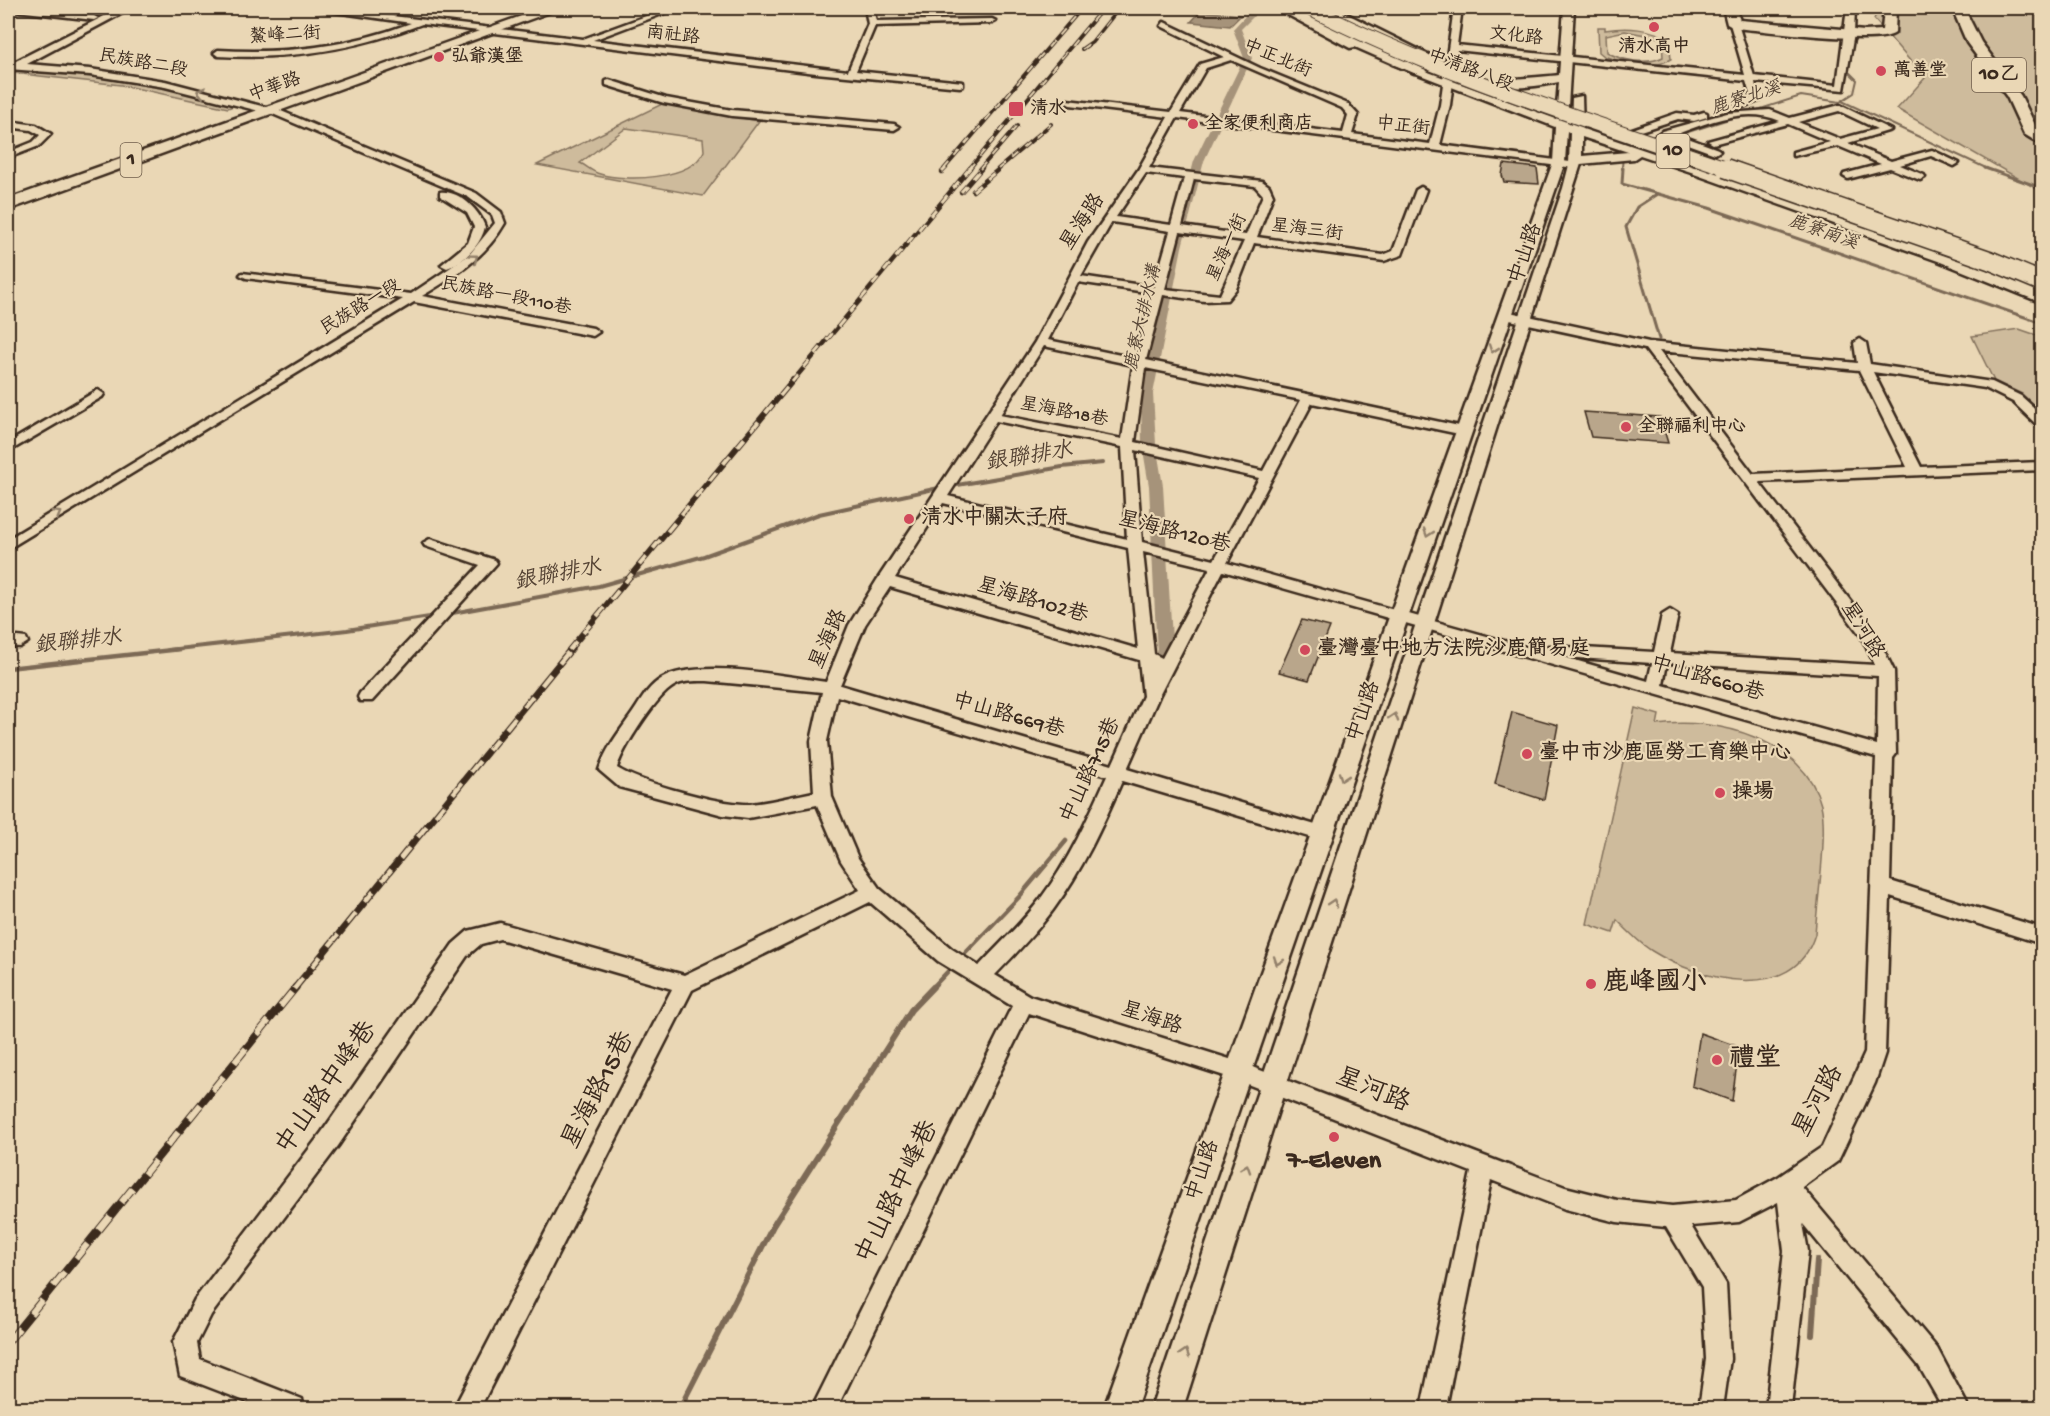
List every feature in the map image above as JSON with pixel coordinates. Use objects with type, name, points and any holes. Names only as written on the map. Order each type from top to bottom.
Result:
[{"type":"main road","name":"中華路","points":[[484,30],[537,8]]},
{"type":"main road","name":"中華路","points":[[8,205],[484,30],[555,8]]},
{"type":"main road","points":[[1289,8],[1344,37],[1419,70]]},
{"type":"main road","name":"10","points":[[1298,8],[1346,33],[1479,87],[1981,263],[2043,289]]},
{"type":"main road","name":"10","points":[[1309,8],[1354,31],[1486,84],[1989,260],[2043,282]]},
{"type":"main road","points":[[1319,8],[1394,44],[1434,60]]},
{"type":"main road","points":[[1729,8],[1734,24],[1850,34],[1888,33],[1890,8]]},
{"type":"main road","name":"10乙","points":[[1958,8],[1974,43],[2014,96],[2032,134],[2043,140]]},
{"type":"main road","name":"中華路","points":[[8,196],[227,112],[262,110]]},
{"type":"main road","points":[[1667,139],[2043,274]]},
{"type":"main road","points":[[1700,171],[1944,257],[2043,297]]},
{"type":"street","points":[[8,8],[94,18]]},
{"type":"street","points":[[9,68],[115,8]]},
{"type":"street","points":[[9,68],[127,8]]},
{"type":"street","name":"南社路","points":[[310,8],[851,74],[960,84]]},
{"type":"street","points":[[582,42],[674,8]]},
{"type":"street","points":[[851,74],[872,24],[869,8]]},
{"type":"street","name":"中清路八段","points":[[1280,8],[1348,44],[1562,126],[1700,171]]},
{"type":"street","name":"中清路八段","points":[[1328,8],[1434,60],[1564,107],[1667,139]]},
{"type":"street","points":[[1434,148],[1452,65],[1458,8]]},
{"type":"street","name":"中山路","points":[[1167,1408],[1425,623],[1515,317],[1570,163],[1577,131],[1578,111],[1569,8]]},
{"type":"street","name":"中山路","points":[[1570,163],[1562,126],[1566,77],[1572,60],[1578,8]]},
{"type":"street","points":[[1850,34],[1851,8]]},
{"type":"street","points":[[940,12],[942,22]]},
{"type":"street","name":"鰲峰二街","points":[[218,53],[256,56],[316,53],[354,46],[421,21]]},
{"type":"street","points":[[872,24],[992,21]]},
{"type":"street","name":"中正北街","points":[[1164,24],[1230,58],[1346,106],[1353,115],[1347,137]]},
{"type":"street","points":[[1577,131],[1607,135],[1638,129],[1677,116],[1694,118],[1756,99],[1734,24]]},
{"type":"street","name":"文化路","points":[[1453,47],[1841,88],[1850,34]]},
{"type":"street","name":"星海路","points":[[1230,58],[1203,66],[1171,115],[1143,170],[1093,243],[1041,342],[884,580],[857,625],[831,688],[819,741],[823,797],[850,861],[873,893],[945,955],[1024,1003],[1274,1083]]},
{"type":"street","name":"民族路二段","points":[[9,68],[90,72],[165,84],[262,110]]},
{"type":"street","name":"民族路二段","points":[[9,68],[141,91],[227,112]]},
{"type":"street","points":[[1498,83],[1535,83],[1566,77]]},
{"type":"street","points":[[609,83],[664,100],[732,113],[894,127]]},
{"type":"street","name":"中正街","points":[[1070,102],[1570,163]]},
{"type":"street","points":[[1667,139],[1714,146],[1790,121],[1840,108],[1886,130],[1796,154]]},
{"type":"street","name":"民族路一段","points":[[8,532],[477,256],[493,237],[500,223],[497,214],[472,195],[262,110]]},
{"type":"street","name":"民族路一段","points":[[8,545],[407,296],[477,239],[480,223],[474,212],[458,201],[262,110]]},
{"type":"street","points":[[1667,139],[1711,119],[1752,111],[1770,113],[1920,177]]},
{"type":"street","points":[[8,124],[33,127],[46,134],[36,144],[8,154]]},
{"type":"street","points":[[1848,176],[1932,153],[1954,163]]},
{"type":"street","points":[[1570,163],[1608,156],[1652,156]]},
{"type":"street","name":"星海一街","points":[[1075,278],[1204,298],[1223,298],[1252,241],[1268,195],[1265,188],[1258,183],[1143,170]]},
{"type":"street","points":[[1151,695],[1135,547],[1128,444],[1140,361],[1191,175]]},
{"type":"street","name":"星海三街","points":[[1110,219],[1384,258],[1398,253],[1422,190]]},
{"type":"street","name":"民族路一段110巷","points":[[246,275],[407,296],[593,332]]},
{"type":"street","points":[[1515,317],[1649,346],[1864,367],[1988,385],[2017,399],[2043,422]]},
{"type":"street","name":"中山路","points":[[1120,1408],[1464,431],[1515,317]]},
{"type":"street","points":[[1041,342],[1464,431]]},
{"type":"street","points":[[1860,344],[1864,367],[1916,471]]},
{"type":"street","name":"星河路","points":[[1274,1083],[1565,1198],[1617,1211],[1672,1217],[1739,1210],[1786,1185],[1830,1154],[1864,1083],[1875,1053],[1887,754],[1886,671],[1868,634],[1649,346]]},
{"type":"street","points":[[8,448],[98,394]]},
{"type":"street","points":[[1128,444],[1267,476],[1309,397]]},
{"type":"street","name":"星海路18巷","points":[[993,417],[1128,444]]},
{"type":"street","points":[[1749,478],[2043,466]]},
{"type":"street","name":"中山路715巷","points":[[980,978],[1054,894],[1119,773],[1151,695],[1168,661],[1217,565],[1267,476]]},
{"type":"street","name":"星海路120巷","points":[[938,498],[1217,565],[1399,616]]},
{"type":"street","points":[[366,697],[490,563],[430,543]]},
{"type":"street","name":"星海路102巷","points":[[884,580],[1146,657],[1168,661]]},
{"type":"street","points":[[1654,688],[1670,615]]},
{"type":"street","name":"中山路660巷","points":[[1399,616],[1887,754]]},
{"type":"street","name":"中山路660巷","points":[[1515,649],[1886,671]]},
{"type":"street","name":"中山路669巷","points":[[823,797],[748,811],[723,808],[625,782],[608,770],[611,754],[658,689],[675,679],[701,675],[831,688],[1323,834]]},
{"type":"street","points":[[1882,886],[2043,936]]},
{"type":"street","points":[[685,984],[873,893]]},
{"type":"street","name":"中山路中峰巷","points":[[293,1408],[189,1367],[185,1342],[203,1307],[330,1139],[460,950],[475,937],[500,932],[685,984]]},
{"type":"street","name":"星海路15巷","points":[[467,1408],[685,984]]},
{"type":"street","name":"中山路中峰巷","points":[[824,1408],[1024,1003]]},
{"type":"street","points":[[1433,1408],[1483,1166]]},
{"type":"street","points":[[1778,1408],[1796,1251],[1786,1185]]},
{"type":"street","points":[[1786,1185],[1928,1358],[1956,1408]]},
{"type":"street","points":[[1672,1217],[1714,1284],[1718,1359],[1711,1408]]},
{"type":"shaded area","points":[[1879,8],[2042,8],[2042,192],[1897,109],[1925,78],[1874,19]]},
{"type":"shaded area","points":[[1201,11],[1241,15],[1230,26],[1191,22]]},
{"type":"shaded area","points":[[1598,27],[1605,27],[1605,30],[1638,29],[1663,36],[1669,41],[1671,59],[1647,65],[1611,59],[1599,52]],"holes":[[[1625,31],[1660,38],[1663,57],[1650,61],[1620,58],[1607,52],[1606,35]]]},
{"type":"shaded area","points":[[21,69],[138,82],[236,105],[228,108],[121,85],[13,73]]},
{"type":"shaded area","points":[[662,104],[759,121],[703,196],[537,165]],"holes":[[[626,128],[703,139],[704,151],[697,161],[686,168],[657,176],[641,178],[611,176],[597,173],[580,163]]]},
{"type":"shaded area","points":[[2019,329],[2042,337],[2042,413],[2022,394],[1994,381],[1972,336]]},
{"type":"shaded area","points":[[1635,708],[1659,715],[1657,725],[1680,723],[1705,725],[1730,729],[1755,737],[1777,749],[1797,764],[1812,783],[1823,817],[1815,934],[1804,957],[1787,971],[1766,979],[1743,980],[1718,977],[1671,962],[1638,941],[1617,920],[1613,933],[1587,924]]},
{"type":"building","points":[[1504,164],[1537,168],[1539,184],[1504,182],[1502,175]]},
{"type":"building","name":"全聯福利中心","points":[[1584,412],[1660,417],[1668,443],[1591,437]]},
{"type":"building","name":"臺灣臺中地方法院沙鹿簡易庭","points":[[1302,620],[1330,627],[1309,680],[1279,672]]},
{"type":"building","name":"臺中市沙鹿區勞工育樂中心","points":[[1512,712],[1558,725],[1544,800],[1495,784]]},
{"type":"building","name":"禮堂","points":[[1700,1033],[1739,1047],[1732,1101],[1692,1086]]},
{"type":"waterway","name":"鹿寮大排水溝","points":[[1165,656],[1156,486],[1149,444],[1147,394],[1177,247],[1199,161],[1248,58],[1237,29],[1250,16],[1251,8]]},
{"type":"waterway","name":"鹿寮北溪","points":[[1660,141],[1801,96],[1840,102],[1854,93],[1857,80],[1850,73]]},
{"type":"waterway","points":[[1842,101],[1988,169]]},
{"type":"waterway","name":"鹿寮北溪","points":[[1622,169],[1623,153],[1646,145]]},
{"type":"waterway","name":"鹿寮南溪","points":[[1623,168],[1622,184],[1709,208],[2042,323]]},
{"type":"waterway","points":[[1985,168],[2042,188]]},
{"type":"waterway","points":[[1657,194],[1637,207],[1626,227],[1659,339]]},
{"type":"waterway","name":"銀聯排水","points":[[447,614],[599,586],[704,556],[819,514],[934,489],[1062,467],[1103,463]]},
{"type":"waterway","name":"銀聯排水","points":[[168,650],[347,630],[436,616]]},
{"type":"waterway","name":"銀聯排水","points":[[8,668],[181,649]]},
{"type":"waterway","points":[[959,960],[1019,897],[1066,841]]},
{"type":"waterway","points":[[931,989],[953,966]]},
{"type":"waterway","points":[[680,1408],[773,1226],[911,1010],[933,987]]},
{"type":"waterway","points":[[1812,1335],[1817,1260]]},
{"type":"railway","points":[[944,169],[1082,8]]},
{"type":"railway","points":[[969,169],[1103,8]]},
{"type":"railway","points":[[1082,49],[1092,42],[1119,8]]},
{"type":"railway","points":[[998,169],[1051,124]]},
{"type":"railway","points":[[980,169],[1017,126]]},
{"type":"railway","points":[[942,172],[946,168]]},
{"type":"railway","points":[[792,382],[970,168]]},
{"type":"railway","points":[[961,192],[982,168]]},
{"type":"railway","points":[[973,191],[1000,168]]},
{"type":"railway","points":[[569,650],[793,380]]},
{"type":"railway","points":[[294,989],[571,649]]},
{"type":"railway","points":[[8,1342],[296,987]]},
{"type":"place","name":"清水高中","points":[[1654,27]]},
{"type":"place","name":"弘爺漢堡","points":[[439,57]]},
{"type":"place","name":"萬善堂","points":[[1881,71]]},
{"type":"place","name":"清水","points":[[1016,109]]},
{"type":"place","name":"全家便利商店","points":[[1193,124]]},
{"type":"place","name":"全聯福利中心","points":[[1626,427]]},
{"type":"place","name":"清水中關太子府","points":[[909,519]]},
{"type":"place","name":"臺灣臺中地方法院沙鹿簡易庭","points":[[1305,650]]},
{"type":"place","name":"臺中市沙鹿區勞工育樂中心","points":[[1527,754]]},
{"type":"place","name":"操場","points":[[1720,793]]},
{"type":"place","name":"鹿峰國小","points":[[1591,984]]},
{"type":"place","name":"禮堂","points":[[1717,1060]]},
{"type":"place","name":"7-Eleven","points":[[1334,1137]]}]
